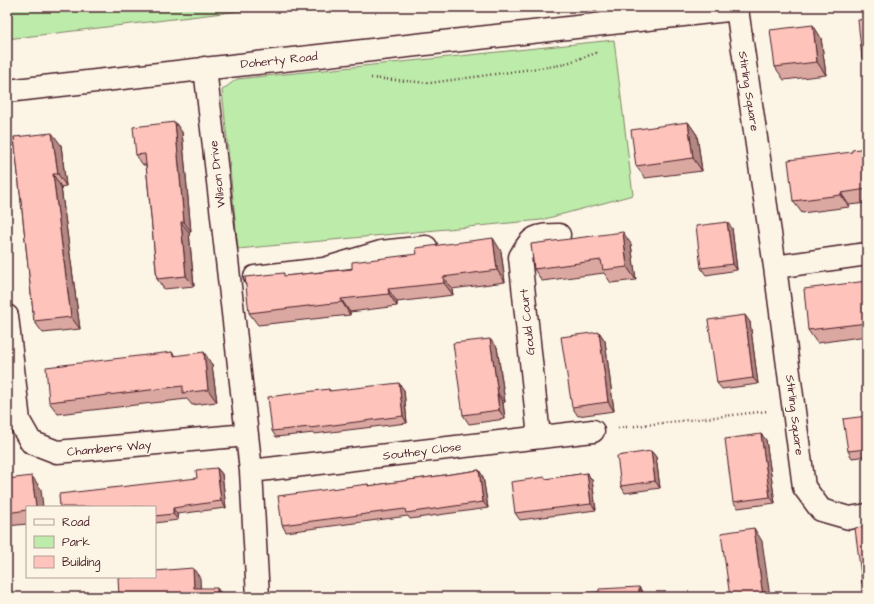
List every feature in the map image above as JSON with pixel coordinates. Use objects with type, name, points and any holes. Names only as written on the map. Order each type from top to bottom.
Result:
[{"type":"street","name":"Stirling Square","points":[[551,29],[743,8],[804,487],[821,510],[848,518],[867,515]]},
{"type":"street","name":"Doherty Road","points":[[7,91],[551,29]]},
{"type":"street","name":"Wilson Drive","points":[[205,68],[251,471],[258,597]]},
{"type":"street","name":"Gould Court","points":[[539,437],[520,257],[527,244],[542,235],[559,235]]},
{"type":"street","points":[[230,280],[324,269],[381,252],[426,247]]},
{"type":"street","points":[[775,267],[867,254]]},
{"type":"street","name":"Chambers Way","points":[[7,316],[19,421],[31,442],[57,452],[247,435]]},
{"type":"street","name":"Southey Close","points":[[251,471],[593,432]]},
{"type":"path","points":[[617,428],[794,408]]},
{"type":"green space","points":[[7,7],[273,7],[7,39]]},
{"type":"green space","points":[[614,40],[633,195],[541,220],[238,249],[222,90],[237,79]]},
{"type":"building","points":[[867,19],[867,57],[862,58],[858,20]]},
{"type":"building","points":[[813,25],[817,62],[775,67],[770,30]]},
{"type":"building","points":[[175,122],[184,222],[181,222],[186,276],[157,279],[145,154],[136,155],[133,127]]},
{"type":"building","points":[[688,122],[693,158],[636,166],[631,130]]},
{"type":"building","points":[[52,133],[58,174],[53,174],[71,317],[34,321],[14,137]]},
{"type":"building","points":[[867,148],[867,189],[841,193],[841,195],[793,201],[788,160],[852,152],[852,150]]},
{"type":"building","points":[[727,222],[733,264],[701,268],[696,226]]},
{"type":"building","points":[[623,232],[627,267],[603,270],[601,260],[534,269],[531,244]]},
{"type":"building","points":[[493,238],[497,270],[443,277],[444,283],[388,289],[389,294],[341,299],[342,302],[249,313],[245,277],[284,273],[284,276],[352,269],[352,262],[417,254],[416,248]]},
{"type":"building","points":[[867,281],[867,323],[808,330],[804,289]]},
{"type":"building","points":[[745,315],[753,378],[717,383],[708,320]]},
{"type":"building","points":[[599,332],[608,402],[572,407],[561,337]]},
{"type":"building","points":[[490,339],[499,410],[463,415],[453,343]]},
{"type":"building","points":[[172,352],[173,356],[204,352],[208,390],[183,393],[183,386],[49,402],[46,367]]},
{"type":"building","points":[[399,383],[403,416],[310,428],[272,431],[268,397],[329,389],[329,391]]},
{"type":"building","points":[[867,416],[867,449],[848,451],[843,419]]},
{"type":"building","points":[[761,434],[770,497],[733,502],[725,439]]},
{"type":"building","points":[[651,451],[655,481],[621,486],[617,456]]},
{"type":"building","points":[[217,468],[221,501],[173,508],[173,514],[156,516],[156,506],[60,506],[59,494],[197,478],[196,470]]},
{"type":"building","points":[[479,470],[483,502],[406,513],[405,509],[282,525],[278,496],[368,484],[368,486]]},
{"type":"building","points":[[587,473],[591,504],[515,513],[511,482]]},
{"type":"building","points":[[32,476],[36,506],[26,506],[26,510],[7,513],[7,479]]},
{"type":"building","points":[[867,526],[867,582],[862,583],[855,528]]},
{"type":"building","points":[[754,528],[763,597],[730,597],[721,533]]},
{"type":"building","points":[[193,568],[194,588],[217,588],[217,597],[119,597],[118,578],[156,578],[156,571]]},
{"type":"building","points":[[639,587],[639,597],[508,597],[599,592],[599,589]]}]
